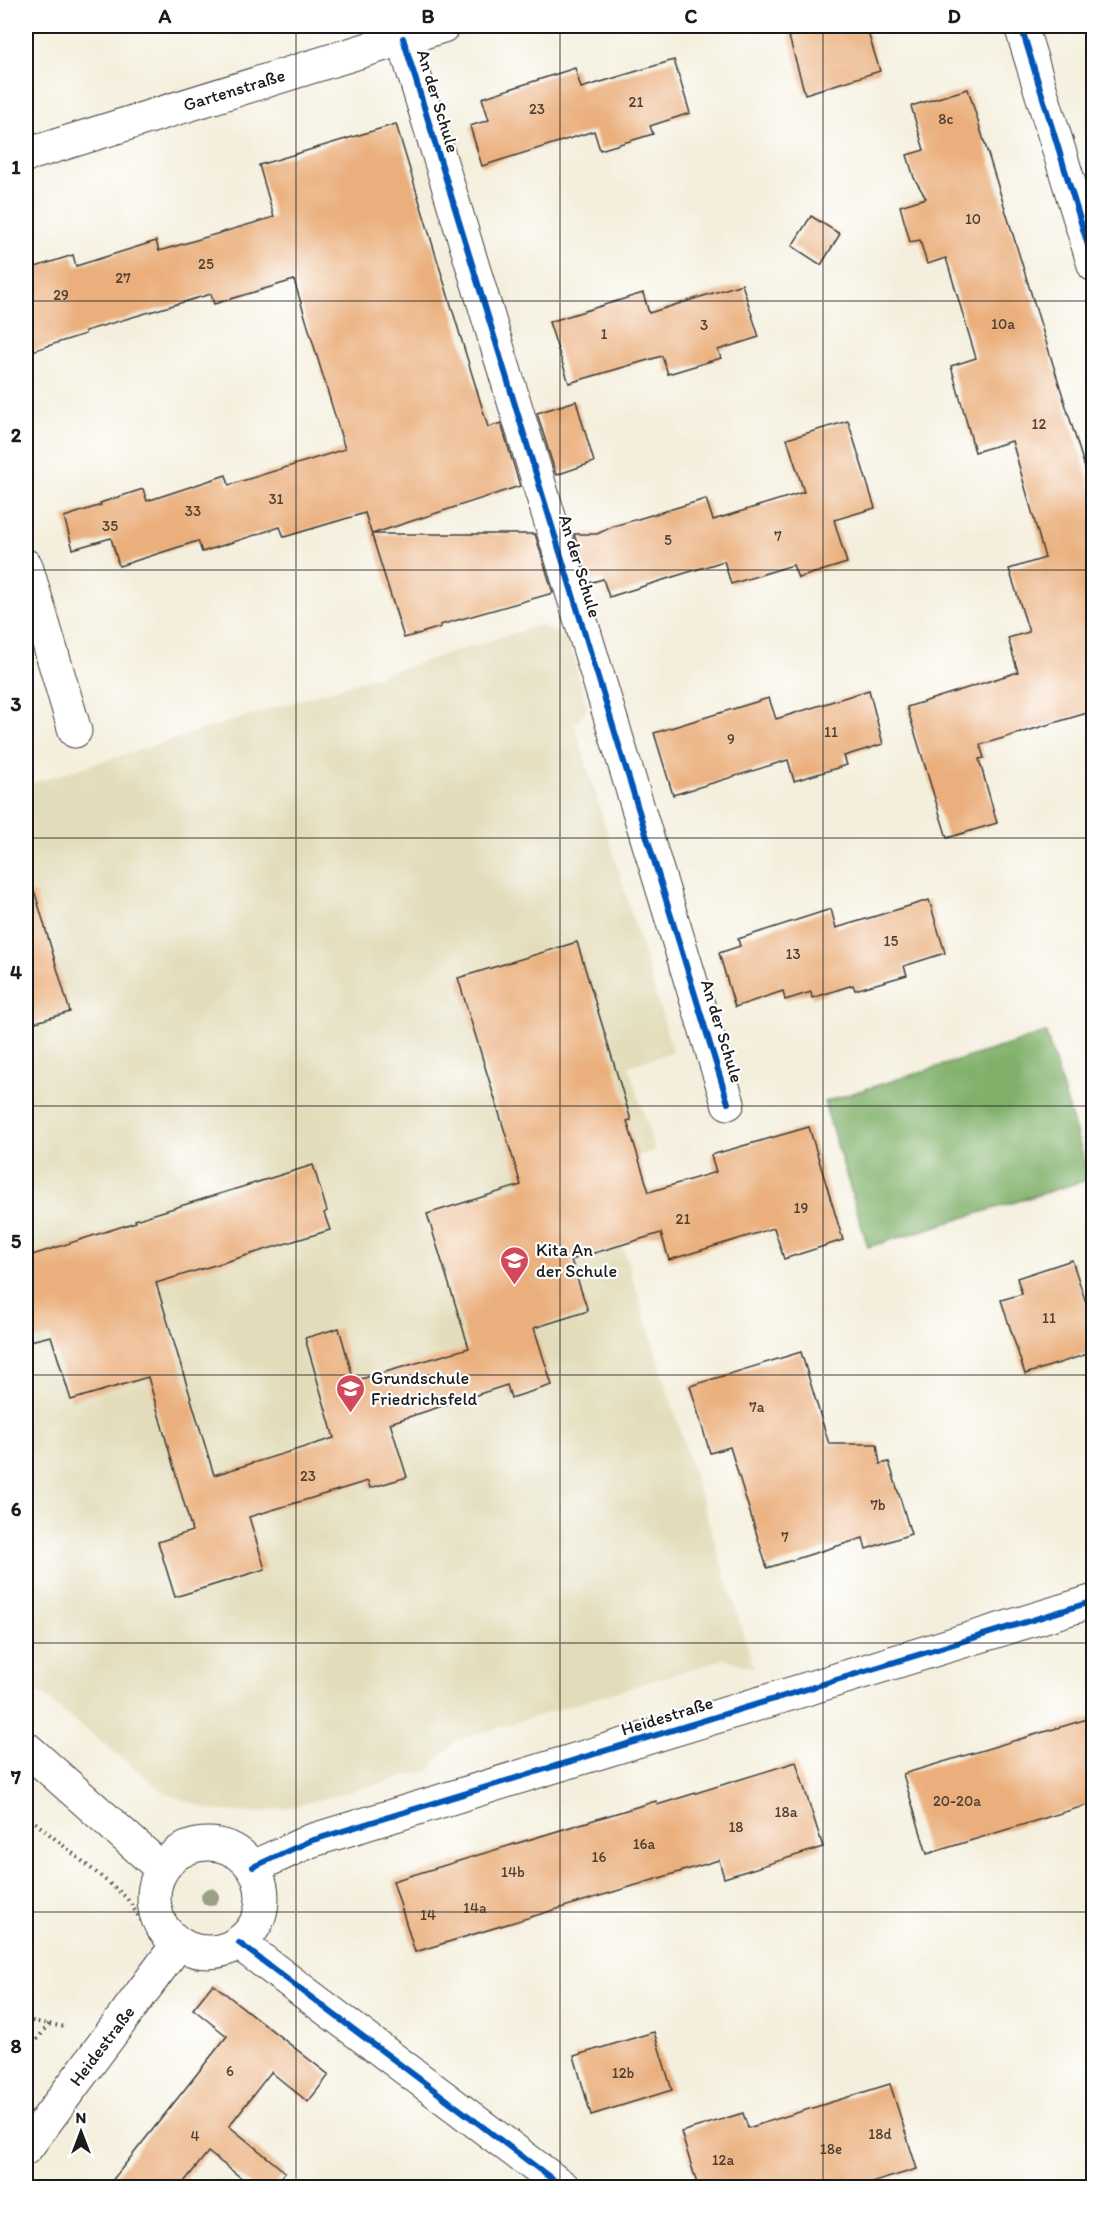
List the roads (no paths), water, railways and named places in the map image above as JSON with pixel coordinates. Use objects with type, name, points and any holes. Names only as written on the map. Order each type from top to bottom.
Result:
[{"type":"street","name":"Gartenstraße","points":[[26,155],[444,26]]},
{"type":"street","points":[[1021,26],[1094,266]]},
{"type":"street","name":"An der Schule","points":[[403,38],[728,1103]]},
{"type":"street","points":[[26,566],[75,731]]},
{"type":"street","name":"Heidestraße","points":[[253,1867],[310,1840],[1094,1601]]},
{"type":"street","points":[[26,1748],[162,1869]]},
{"type":"street","points":[[207,1844],[225,1846],[241,1855],[253,1867],[260,1881],[262,1900],[259,1916],[251,1931],[239,1942],[225,1950],[209,1953],[192,1951],[178,1944],[165,1932],[157,1917],[153,1901],[155,1884],[162,1869],[174,1855],[190,1847],[207,1844]]},
{"type":"street","points":[[239,1942],[564,2187]]},
{"type":"street","name":"Heidestraße","points":[[26,2148],[178,1944]]},
{"type":"place","name":"Kita An der Schule","points":[[515,1286]]},
{"type":"place","name":"Grundschule Friedrichsfeld","points":[[350,1414]]}]
